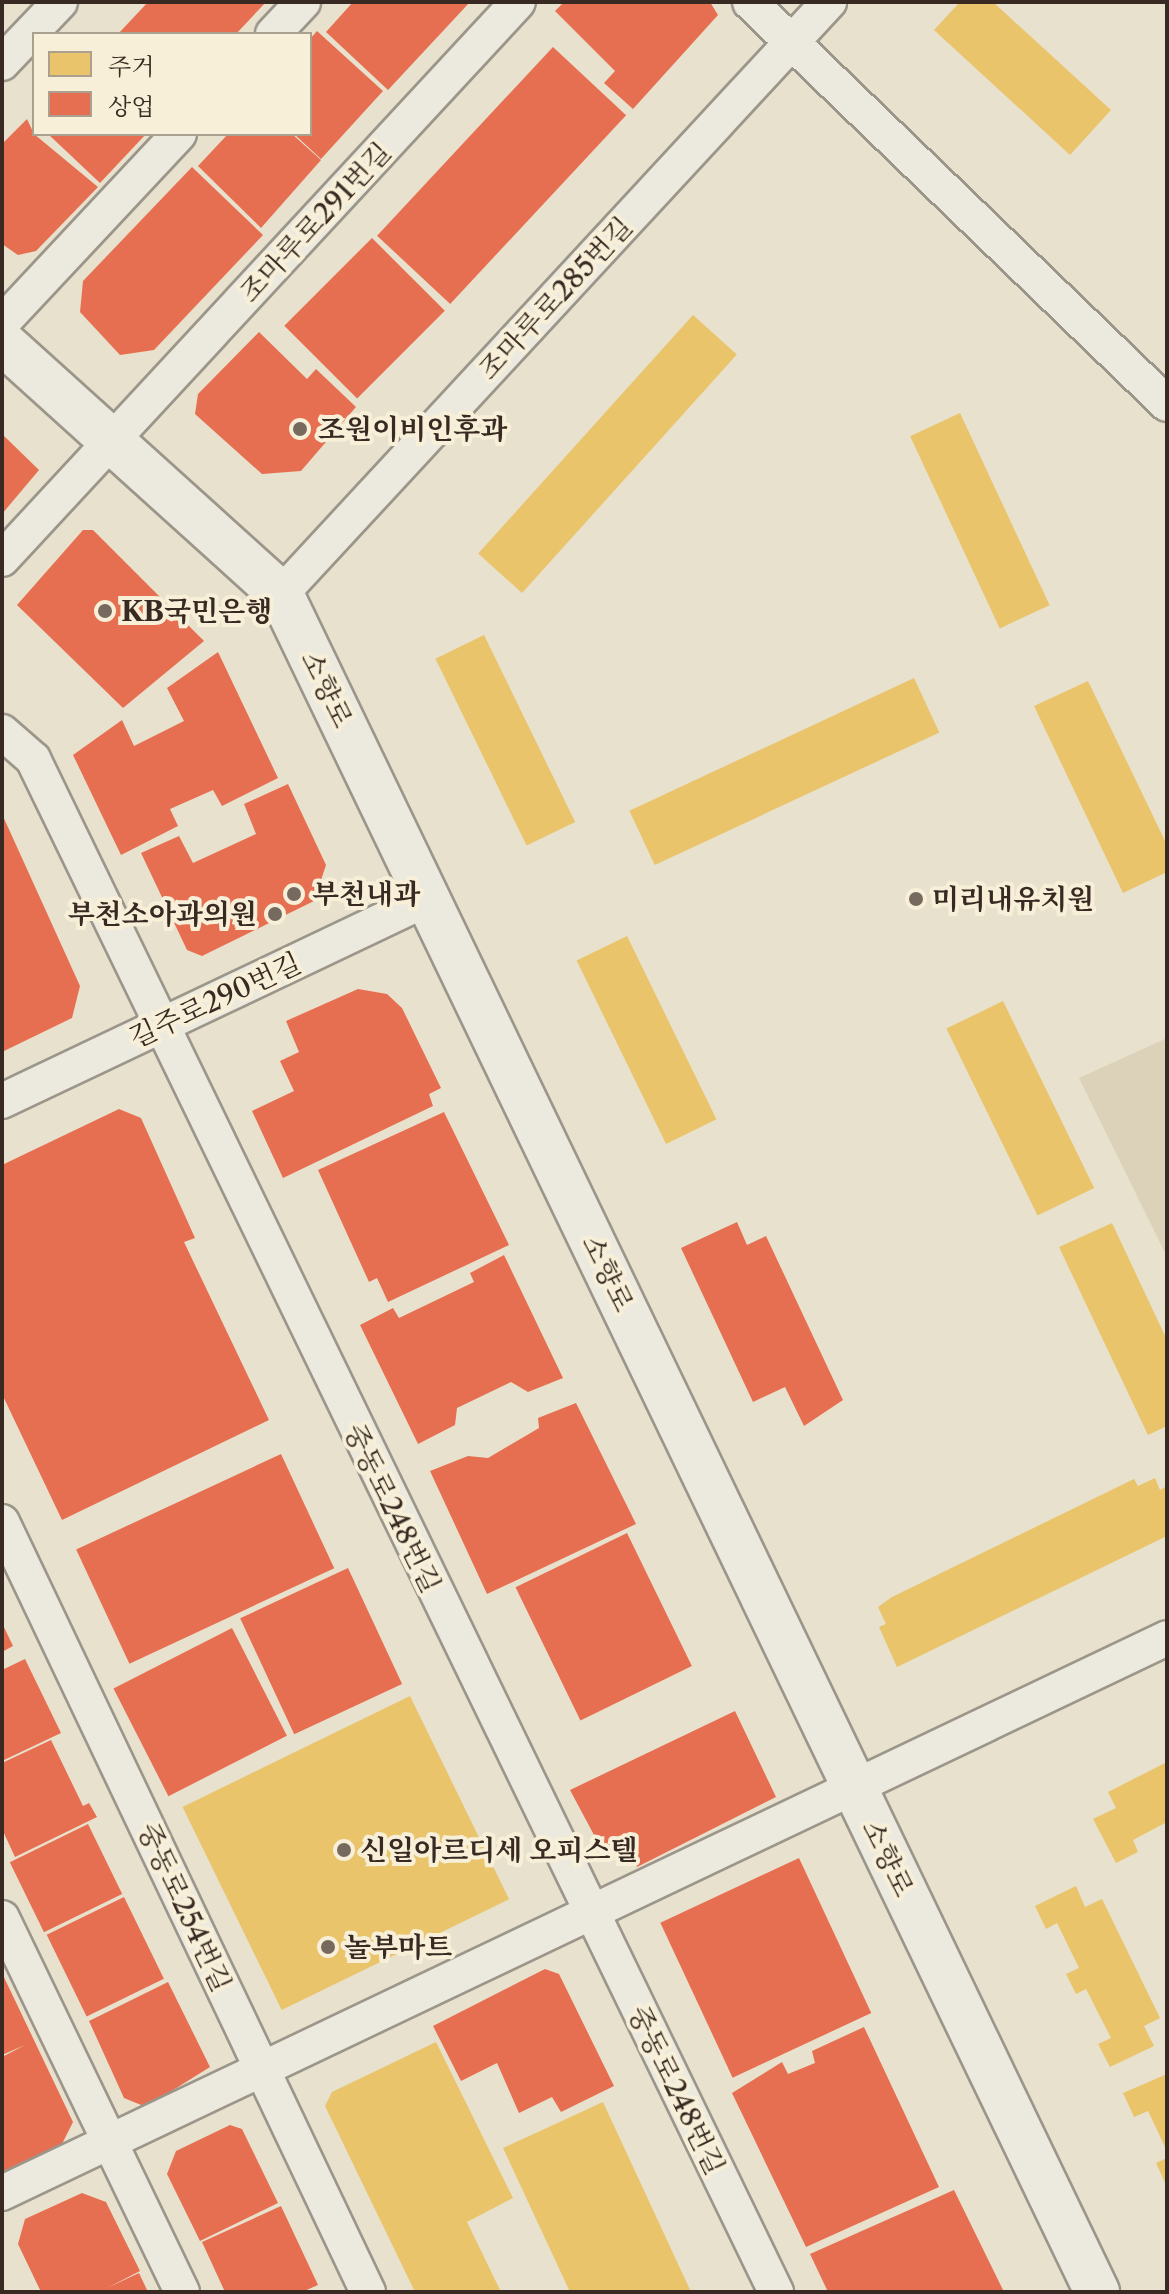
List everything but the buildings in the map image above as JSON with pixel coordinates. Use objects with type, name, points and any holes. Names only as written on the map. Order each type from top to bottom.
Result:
[{"type":"street","points":[[2,63],[60,2]]},
{"type":"street","points":[[275,32],[303,2]]},
{"type":"street","name":"조마루로291번길","points":[[112,441],[518,2]]},
{"type":"street","points":[[750,2],[1167,404]]},
{"type":"street","name":"조마루로285번길","points":[[281,594],[829,2]]},
{"type":"street","points":[[2,323],[177,136]]},
{"type":"street","name":"소향로","points":[[2,342],[281,594],[1097,2292]]},
{"type":"street","points":[[2,559],[112,441]]},
{"type":"street","name":"중동로248번길","points":[[2,732],[33,759],[158,1027],[776,2292]]},
{"type":"street","name":"길주로290번길","points":[[2,1101],[428,899]]},
{"type":"street","name":"중동로254번길","points":[[2,1522],[368,2292]]},
{"type":"street","points":[[2,2193],[853,1784],[1167,1638]]},
{"type":"street","points":[[2,1918],[182,2292]]},
{"type":"shaded area","points":[[1167,1038],[1167,1257],[1079,1078]]},
{"type":"place","name":"조원이비인후과","points":[[300,429]]},
{"type":"place","name":"KB국민은행","points":[[105,611]]},
{"type":"place","name":"부천내과","points":[[294,894]]},
{"type":"place","name":"미리내유치원","points":[[916,899]]},
{"type":"place","name":"부천소아과의원","points":[[275,914]]},
{"type":"place","name":"신일아르디세 오피스텔","points":[[344,1850]]},
{"type":"place","name":"놀부마트","points":[[328,1947]]}]
